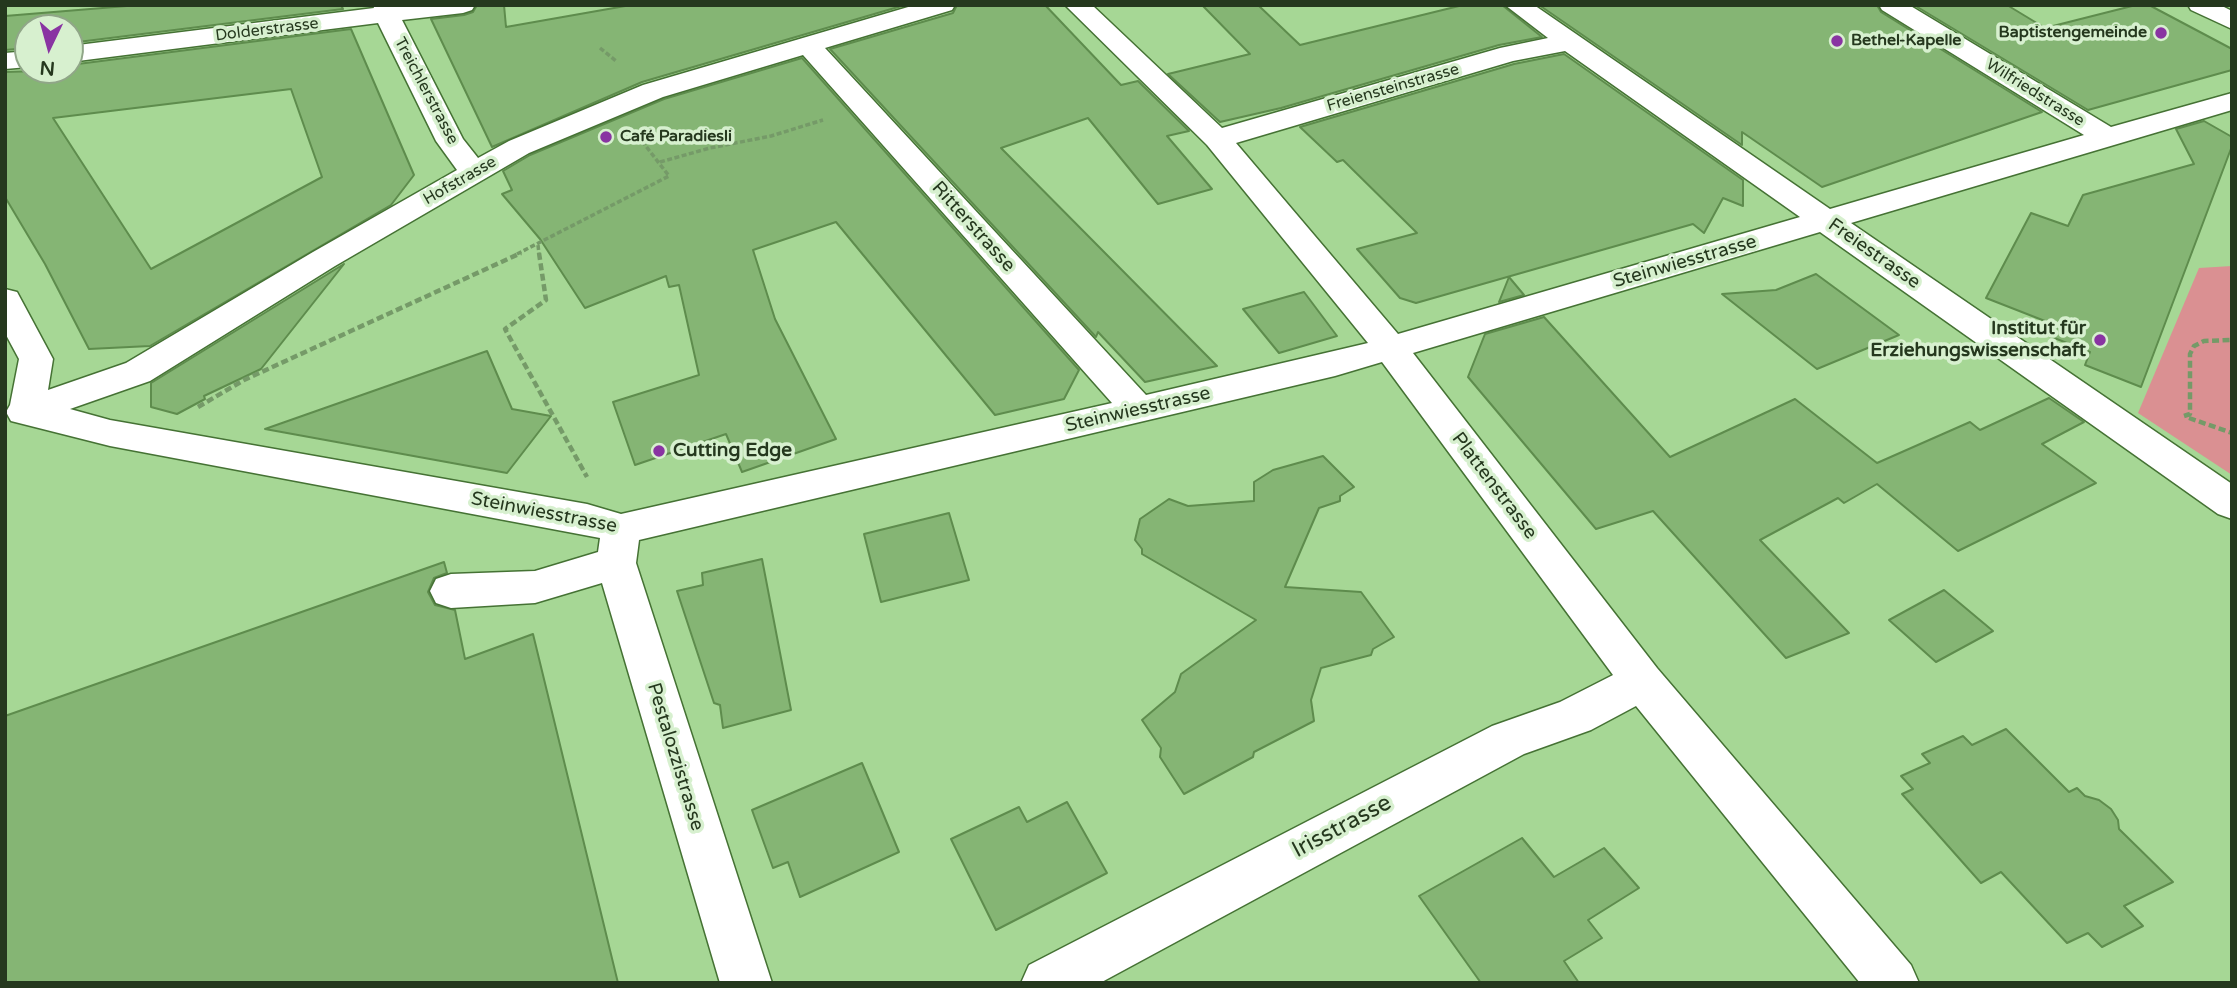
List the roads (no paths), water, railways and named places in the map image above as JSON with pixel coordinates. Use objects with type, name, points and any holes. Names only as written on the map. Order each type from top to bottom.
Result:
[{"type":"street","name":"Dolderstrasse","points":[[84,52],[386,11],[463,5]]},
{"type":"street","name":"Hofstrasse","points":[[13,420],[138,372],[519,147],[618,105],[807,44],[943,5]]},
{"type":"street","name":"Plattenstrasse","points":[[1077,5],[1217,139],[1391,349],[1642,681],[1893,983]]},
{"type":"street","name":"Freiestrasse","points":[[1517,5],[2232,504]]},
{"type":"street","name":"Wilfriedstrasse","points":[[1891,5],[2107,137]]},
{"type":"street","name":"Treichlerstrasse","points":[[386,11],[450,141],[474,173]]},
{"type":"street","name":"Freiensteinstrasse","points":[[1217,139],[1509,54],[1570,42]]},
{"type":"street","name":"Ritterstrasse","points":[[807,44],[1139,410]]},
{"type":"street","name":"Steinwiesstrasse","points":[[13,420],[110,433],[587,519],[619,546],[1139,410],[1391,349],[2232,101]]},
{"type":"street","points":[[5,300],[36,359],[13,420]]},
{"type":"street","points":[[451,591],[535,586],[619,546]]},
{"type":"street","name":"Pestalozzistrasse","points":[[619,546],[746,983]]},
{"type":"street","name":"Irisstrasse","points":[[1047,983],[1508,740],[1575,716],[1642,681]]},
{"type":"place","name":"Baptistengemeinde","points":[[2161,33]]},
{"type":"place","name":"Bethel-Kapelle","points":[[1837,41]]},
{"type":"place","name":"Café Paradiesli","points":[[606,137]]},
{"type":"place","name":"Institut für Erziehungswissenschaft","points":[[2100,340]]},
{"type":"place","name":"Cutting Edge","points":[[659,451]]}]
